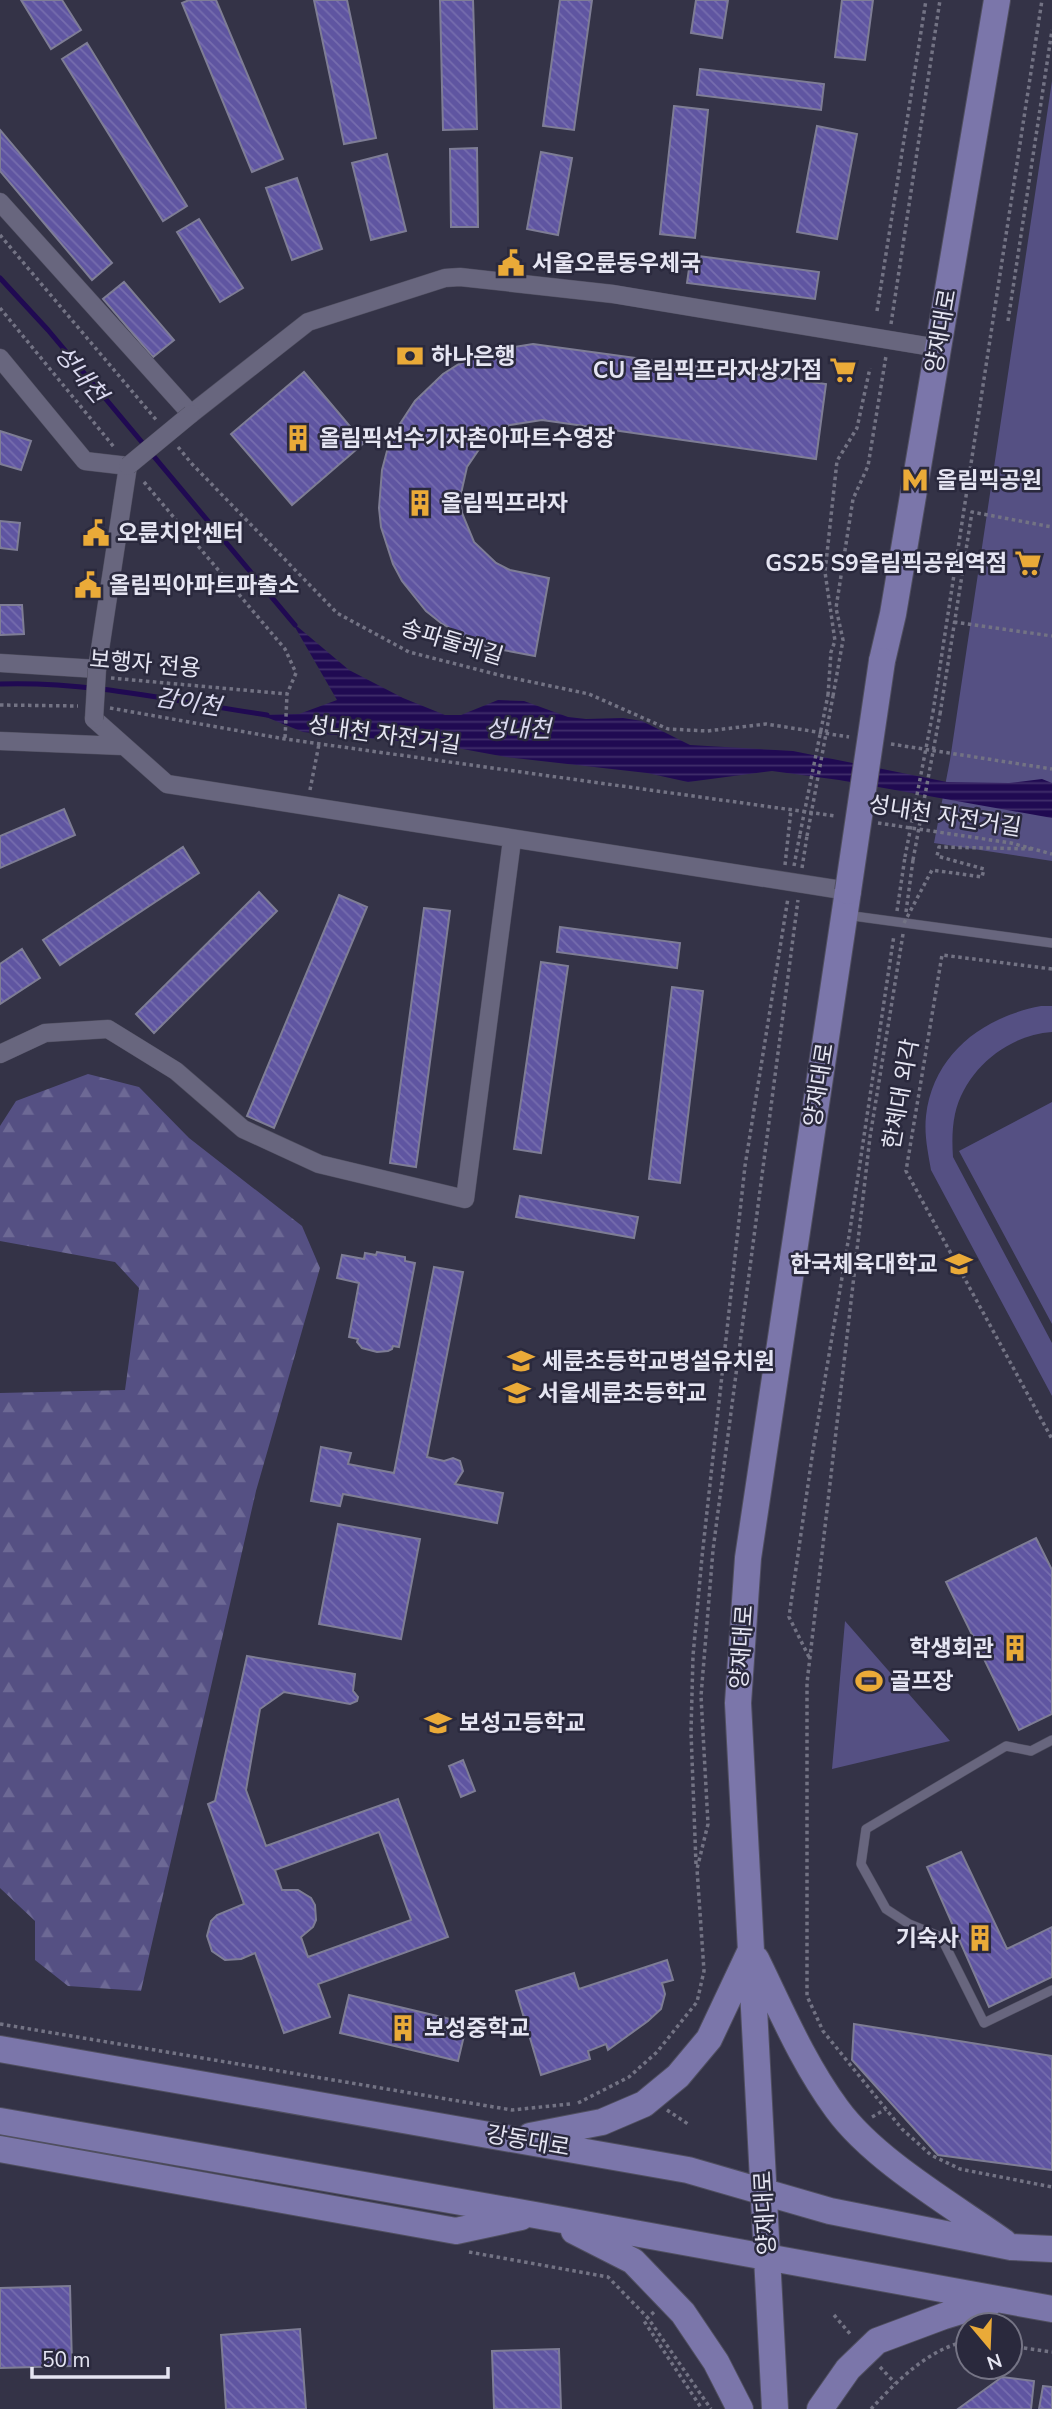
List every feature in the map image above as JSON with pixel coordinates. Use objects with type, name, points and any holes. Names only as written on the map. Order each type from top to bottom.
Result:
[{"type":"main road","name":"양재대로","points":[[775,2409],[738,1703],[747,1558],[882,661],[893,614],[997,0]]},
{"type":"main road","points":[[515,2139],[602,2122],[644,2104],[678,2076],[709,2039],[751,1950]]},
{"type":"main road","points":[[751,1950],[810,2069],[838,2112],[881,2155],[1011,2247]]},
{"type":"main road","name":"강동대로","points":[[0,2049],[688,2170],[830,2211],[1011,2247],[1052,2249]]},
{"type":"main road","points":[[0,2121],[1052,2309]]},
{"type":"main road","points":[[0,2150],[456,2231],[535,2215],[583,2234],[633,2261],[683,2313],[716,2362],[740,2409]]},
{"type":"main road","points":[[820,2409],[848,2369],[877,2341],[996,2300]]},
{"type":"street","points":[[0,202],[191,414]]},
{"type":"street","points":[[846,903],[787,882],[167,784],[122,746],[92,711],[129,466],[308,322],[452,277],[613,294],[938,348]]},
{"type":"street","points":[[0,358],[85,461],[129,466]]},
{"type":"street","points":[[0,663],[99,673]]},
{"type":"street","points":[[0,741],[122,746]]},
{"type":"street","points":[[0,1054],[45,1033],[108,1029],[176,1071],[243,1129],[319,1164],[466,1199],[512,839]]},
{"type":"lane","points":[[846,903],[900,923],[1052,943]]},
{"type":"lane","points":[[1052,1740],[1031,1751],[1006,1746],[866,1829],[861,1864],[886,1909],[909,1924],[941,1937],[984,2023],[1052,1990]]},
{"type":"path","points":[[877,311],[926,0]]},
{"type":"path","points":[[807,835],[843,640],[836,608],[846,540],[853,499],[868,466],[940,0]]},
{"type":"path","points":[[1042,0],[933,712],[905,857],[900,923],[870,1137],[807,1683],[807,1996],[823,2031],[902,2129],[931,2155],[958,2168],[1052,2187]]},
{"type":"path","points":[[1008,321],[1052,30]]},
{"type":"path","points":[[0,235],[158,422]]},
{"type":"path","name":"성내천 자전거길","points":[[0,308],[129,466],[285,649],[296,673],[287,694],[285,739],[846,818]]},
{"type":"path","points":[[787,882],[800,834],[828,695],[831,652],[835,641],[825,572],[836,461],[856,428],[870,368]]},
{"type":"path","name":"송파둘레길","points":[[175,443],[192,464],[337,614],[410,652],[503,676],[589,694],[668,729],[707,730],[766,724],[859,739]]},
{"type":"path","points":[[810,1659],[789,1617],[813,1450],[900,923],[940,714],[972,512],[1052,527]]},
{"type":"path","points":[[954,622],[1052,636]]},
{"type":"path","name":"보행자 전용","points":[[99,673],[287,694]]},
{"type":"path","points":[[0,705],[56,704],[92,711],[124,710],[285,739]]},
{"type":"path","points":[[885,743],[1052,769]]},
{"type":"path","points":[[307,806],[318,744]]},
{"type":"path","points":[[0,2024],[512,2110],[579,2103],[629,2077],[657,2052],[698,2002],[704,1972],[696,1869],[691,1731],[693,1656],[745,1166],[787,882],[791,809]]},
{"type":"path","name":"성내천 자전거길","points":[[873,822],[1011,843],[1052,853]]},
{"type":"path","points":[[900,923],[932,870],[982,877],[984,869],[937,856],[939,848],[1034,849]]},
{"type":"path","points":[[696,1869],[708,1824],[701,1696],[713,1550],[791,952]]},
{"type":"path","name":"한체대 외각","points":[[1052,969],[942,955],[906,1171],[1052,1438]]},
{"type":"path","points":[[702,2409],[646,2319],[711,2409]]},
{"type":"path","points":[[871,2409],[895,2383],[918,2364],[954,2344]]},
{"type":"path","points":[[1024,2348],[1052,2352]]},
{"type":"green space","name":"올림픽공원","points":[[1052,81],[1052,861],[934,843],[950,760]]},
{"type":"green space","points":[[1052,1006],[1052,1032],[1019,1040],[990,1058],[978,1070],[960,1098],[954,1119],[952,1146],[953,1157],[1052,1343],[1052,1396],[931,1170],[926,1130],[931,1094],[950,1057],[981,1029],[1020,1011]]},
{"type":"green space","points":[[88,1074],[139,1087],[189,1138],[302,1226],[320,1268],[256,1491],[141,1991],[68,1986],[35,1960],[35,1921],[0,1888],[0,1393],[125,1390],[139,1288],[115,1262],[0,1241],[0,1126],[16,1101]]},
{"type":"green space","points":[[1052,1102],[1052,1324],[959,1151]]},
{"type":"green space","name":"골프장","points":[[845,1621],[950,1741],[832,1769]]},
{"type":"water","name":"성내천","points":[[292,622],[349,670],[403,698],[445,715],[461,715],[498,700],[524,701],[568,717],[642,721],[690,745],[793,751],[947,782],[1009,783],[1042,779],[1052,783],[1052,818],[839,780],[772,771],[688,782],[647,773],[506,757],[441,745],[303,732],[261,715],[299,714],[337,700]]},
{"type":"building","points":[[21,0],[62,0],[81,30],[51,49]]},
{"type":"building","points":[[189,0],[216,0],[283,159],[252,172],[182,3]]},
{"type":"building","points":[[314,0],[347,0],[376,138],[344,144]]},
{"type":"building","points":[[440,0],[473,0],[477,129],[443,130]]},
{"type":"building","points":[[560,0],[592,0],[574,130],[543,126]]},
{"type":"building","points":[[696,0],[728,0],[722,38],[691,33]]},
{"type":"building","points":[[842,0],[873,0],[865,60],[835,57]]},
{"type":"building","points":[[87,43],[187,206],[163,221],[62,59]]},
{"type":"building","points":[[700,69],[824,84],[821,110],[697,95]]},
{"type":"building","points":[[674,106],[708,110],[695,238],[660,234]]},
{"type":"building","points":[[817,126],[857,134],[837,239],[797,232]]},
{"type":"building","points":[[0,130],[112,263],[92,280],[0,171]]},
{"type":"building","points":[[477,148],[478,227],[451,227],[450,149]]},
{"type":"building","points":[[541,152],[572,158],[558,235],[527,229]]},
{"type":"building","points":[[387,154],[406,231],[371,240],[352,163]]},
{"type":"building","points":[[297,178],[322,249],[292,260],[266,188]]},
{"type":"building","points":[[199,219],[243,288],[220,302],[177,232]]},
{"type":"building","points":[[691,255],[819,272],[815,299],[687,283]]},
{"type":"building","points":[[124,282],[174,340],[153,357],[103,299]]},
{"type":"building","name":"올림픽프라자","points":[[533,344],[826,384],[816,459],[542,420],[510,425],[484,442],[467,467],[460,498],[462,513],[474,542],[496,563],[510,570],[549,578],[535,656],[474,642],[426,611],[402,581],[393,564],[381,527],[379,508],[382,470],[387,451],[394,433],[415,401],[443,374],[459,364],[495,350]]},
{"type":"building","name":"올림픽선수기자촌아파트수영장","points":[[304,372],[364,443],[292,505],[231,434]]},
{"type":"building","points":[[0,431],[31,441],[21,470],[0,464]]},
{"type":"building","points":[[0,521],[20,523],[17,550],[0,548]]},
{"type":"building","points":[[0,605],[22,605],[24,634],[0,635]]},
{"type":"building","points":[[64,809],[75,835],[0,868],[0,836]]},
{"type":"building","points":[[183,847],[199,873],[60,965],[43,940]]},
{"type":"building","points":[[259,892],[277,911],[154,1033],[136,1014]]},
{"type":"building","points":[[339,895],[367,907],[274,1128],[247,1116]]},
{"type":"building","points":[[424,908],[450,911],[416,1167],[390,1163]]},
{"type":"building","points":[[560,927],[680,943],[677,968],[557,952]]},
{"type":"building","points":[[22,949],[40,978],[0,1004],[0,964]]},
{"type":"building","points":[[541,962],[568,966],[541,1153],[514,1149]]},
{"type":"building","points":[[672,987],[703,991],[680,1183],[649,1179]]},
{"type":"building","points":[[520,1196],[638,1217],[634,1238],[516,1217]]},
{"type":"building","points":[[377,1252],[405,1257],[405,1261],[415,1263],[399,1347],[393,1346],[388,1351],[377,1352],[362,1348],[357,1342],[358,1339],[349,1337],[359,1283],[337,1278],[342,1255],[364,1259],[365,1253],[376,1255]]},
{"type":"building","points":[[434,1267],[463,1272],[427,1457],[444,1461],[453,1458],[460,1461],[463,1471],[455,1484],[503,1493],[497,1523],[343,1494],[340,1506],[311,1501],[321,1447],[351,1453],[348,1464],[394,1473]]},
{"type":"building","points":[[338,1524],[420,1539],[401,1639],[319,1624]]},
{"type":"building","name":"학생회관","points":[[1036,1538],[1052,1570],[1052,1714],[1019,1730],[946,1582]]},
{"type":"building","points":[[247,1656],[355,1674],[353,1691],[358,1697],[357,1701],[350,1704],[284,1692],[260,1709],[246,1790],[266,1846],[398,1799],[448,1937],[318,1984],[330,2017],[284,2033],[255,1953],[241,1959],[225,1960],[212,1951],[207,1936],[211,1921],[217,1915],[244,1904],[208,1804],[215,1801]],"holes":[[[379,1832],[411,1920],[308,1957],[301,1937],[313,1927],[316,1920],[315,1905],[311,1898],[298,1890],[282,1890],[275,1870]]]},
{"type":"building","points":[[463,1760],[475,1791],[461,1797],[449,1766]]},
{"type":"building","name":"기숙사","points":[[961,1852],[1007,1949],[1052,1927],[1052,1977],[989,2007],[927,1867]]},
{"type":"building","points":[[667,1960],[673,1980],[662,1983],[665,1994],[661,2009],[648,2021],[608,2050],[606,2044],[588,2051],[590,2059],[541,2075],[516,1991],[574,1973],[579,1989]]},
{"type":"building","name":"보성중학교","points":[[349,1995],[467,2023],[458,2061],[340,2033]]},
{"type":"building","points":[[854,2024],[1052,2056],[1052,2170],[938,2155],[852,2060]]},
{"type":"building","points":[[70,2286],[72,2366],[0,2368],[0,2288]]},
{"type":"building","points":[[300,2329],[306,2409],[226,2409],[221,2335]]},
{"type":"building","points":[[559,2349],[561,2409],[494,2409],[492,2351]]},
{"type":"building","points":[[996,2381],[1034,2381],[1031,2409],[958,2409]]},
{"type":"building","points":[[1043,2386],[1052,2387],[1052,2409],[1039,2409]]},
{"type":"waterway","name":"성내천","points":[[0,278],[48,330],[295,625]]},
{"type":"waterway","name":"감이천","points":[[0,684],[101,689],[267,715]]},
{"type":"place","name":"서울오륜동우체국","points":[[511,263]]},
{"type":"place","name":"하나은행","points":[[410,356]]},
{"type":"place","name":"CU 올림픽프라자상가점","points":[[843,370]]},
{"type":"place","name":"올림픽선수기자촌아파트수영장","points":[[298,438]]},
{"type":"place","name":"올림픽공원","points":[[915,480]]},
{"type":"place","name":"올림픽프라자","points":[[420,503]]},
{"type":"place","name":"오륜치안센터","points":[[96,533]]},
{"type":"place","name":"GS25 S9올림픽공원역점","points":[[1028,563]]},
{"type":"place","name":"올림픽아파트파출소","points":[[88,585]]},
{"type":"place","name":"한국체육대학교","points":[[959,1264]]},
{"type":"place","name":"세륜초등학교병설유치원","points":[[521,1361]]},
{"type":"place","name":"서울세륜초등학교","points":[[517,1393]]},
{"type":"place","name":"학생회관","points":[[1015,1648]]},
{"type":"place","name":"골프장","points":[[869,1681]]},
{"type":"place","name":"보성고등학교","points":[[438,1723]]},
{"type":"place","name":"기숙사","points":[[980,1938]]},
{"type":"place","name":"보성중학교","points":[[403,2028]]}]
